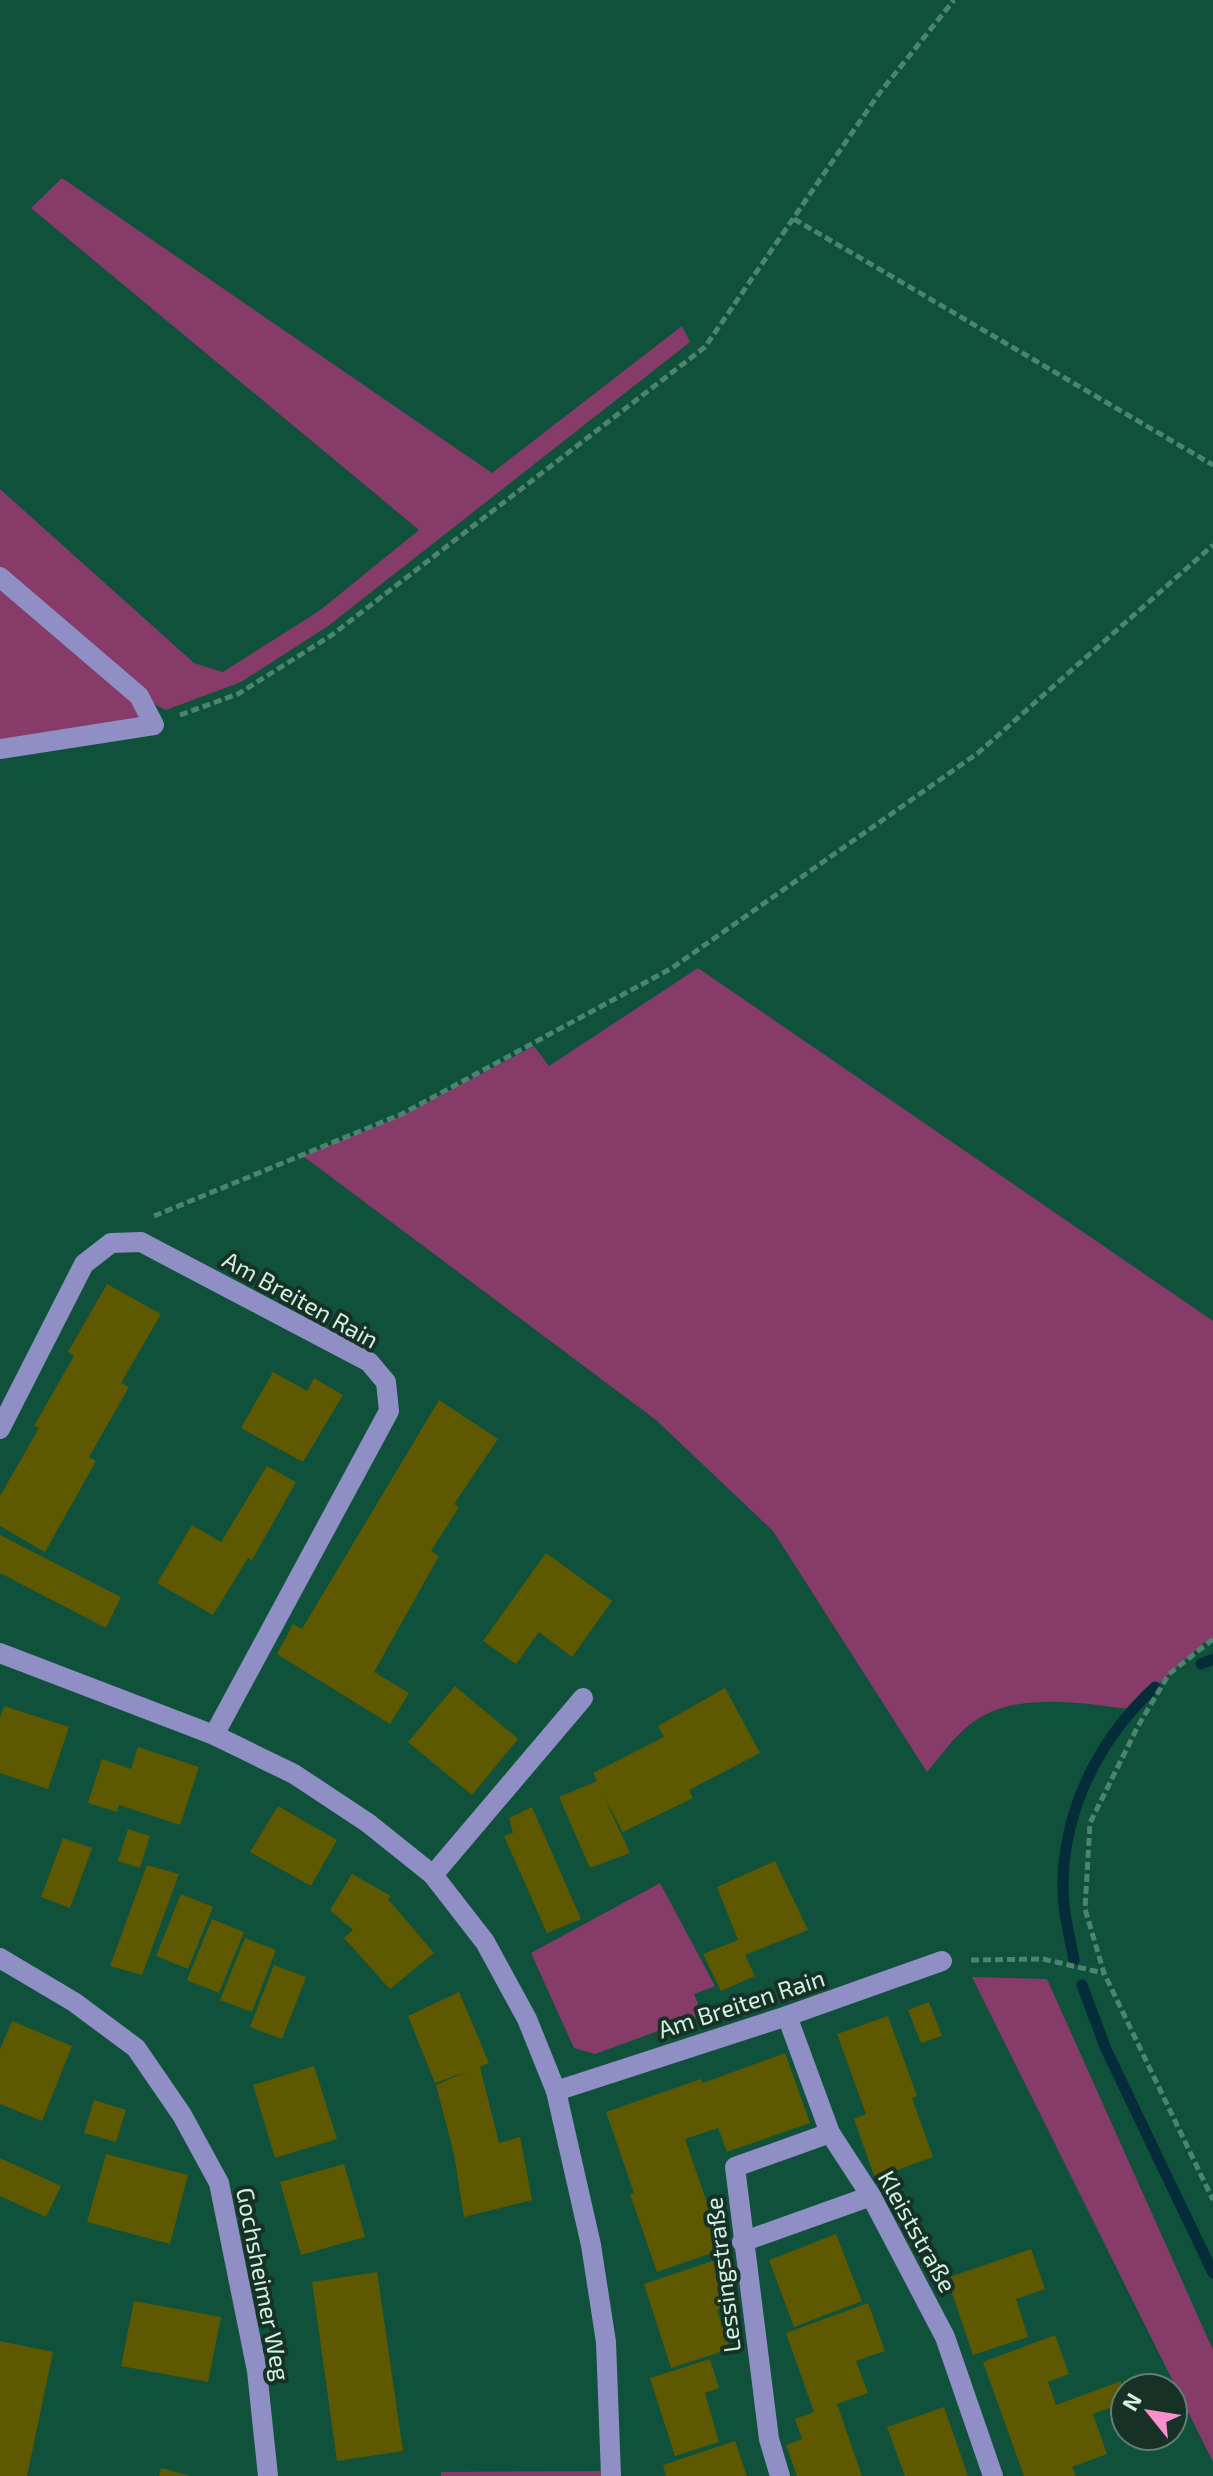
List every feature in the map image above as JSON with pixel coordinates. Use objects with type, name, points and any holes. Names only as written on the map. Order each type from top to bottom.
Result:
[{"type":"street","points":[[0,577],[139,696],[154,725],[0,749]]},
{"type":"street","points":[[0,1429],[84,1264],[111,1243],[141,1242]]},
{"type":"street","name":"Am Breiten Rain","points":[[141,1242],[369,1362],[386,1382],[389,1411],[214,1735]]},
{"type":"street","points":[[0,1653],[214,1735],[294,1774],[368,1823],[433,1875],[485,1942],[527,2019],[556,2091],[591,2245],[606,2342],[611,2476]]},
{"type":"street","points":[[433,1875],[583,1698]]},
{"type":"street","name":"Gochsheimer Weg","points":[[0,1958],[74,2002],[136,2048],[182,2115],[219,2183],[257,2371],[268,2476]]},
{"type":"street","name":"Am Breiten Rain","points":[[556,2091],[787,2016],[942,1961]]},
{"type":"street","name":"Kleiststraße","points":[[787,2016],[830,2133],[871,2196],[945,2337],[993,2476]]},
{"type":"street","name":"Lessingstraße","points":[[780,2476],[769,2439],[735,2167],[830,2133]]},
{"type":"street","points":[[742,2242],[871,2196]]},
{"type":"path","points":[[154,725],[238,694],[332,635],[705,347],[878,95],[954,0]]},
{"type":"path","points":[[794,219],[1213,465]]},
{"type":"path","points":[[141,1242],[153,1217],[402,1114],[672,968],[978,753],[1213,545]]},
{"type":"path","points":[[1213,1639],[1169,1674],[1138,1726],[1090,1823],[1085,1909],[1104,1973],[1213,2200]]},
{"type":"path","points":[[942,1961],[1043,1959],[1104,1973]]},
{"type":"shaded area","points":[[62,178],[492,473],[682,326],[690,342],[328,626],[241,682],[166,710],[140,697],[154,725],[0,748],[0,489],[194,663],[223,672],[319,611],[419,530],[31,208]]},
{"type":"shaded area","points":[[698,968],[1213,1321],[1213,1638],[1130,1709],[1068,1702],[1025,1703],[1005,1707],[968,1726],[927,1772],[773,1531],[656,1420],[303,1156],[401,1116],[534,1046],[549,1066]]},
{"type":"shaded area","points":[[660,1883],[715,1986],[694,1994],[702,2015],[595,2054],[574,2048],[531,1953]]},
{"type":"shaded area","points":[[972,1977],[1047,1979],[1213,2350],[1213,2462],[1189,2414],[1189,2372],[1168,2372]]},
{"type":"shaded area","points":[[609,2471],[609,2476],[441,2476],[441,2472]]},
{"type":"building","points":[[107,1284],[161,1314],[121,1383],[129,1387],[89,1457],[96,1461],[45,1552],[0,1526],[0,1496],[39,1428],[34,1426],[74,1356],[68,1352]]},
{"type":"building","points":[[273,1372],[307,1391],[314,1378],[343,1395],[303,1462],[241,1428]]},
{"type":"building","points":[[439,1400],[498,1439],[454,1504],[459,1507],[431,1551],[439,1556],[374,1672],[409,1693],[390,1724],[277,1654],[293,1624],[302,1629]]},
{"type":"building","points":[[267,1466],[296,1482],[252,1560],[248,1558],[213,1615],[157,1583],[192,1525],[221,1542]]},
{"type":"building","points":[[0,1535],[121,1597],[106,1628],[0,1573]]},
{"type":"building","points":[[546,1553],[612,1601],[572,1657],[539,1632],[516,1664],[483,1641]]},
{"type":"building","points":[[455,1686],[518,1739],[472,1795],[408,1742]]},
{"type":"building","points":[[725,1688],[760,1753],[689,1790],[693,1798],[623,1832],[603,1795],[630,1853],[590,1868],[559,1797],[597,1781],[593,1773],[664,1737],[658,1726]]},
{"type":"building","points":[[4,1706],[69,1727],[48,1789],[0,1773],[0,1718]]},
{"type":"building","points":[[138,1747],[199,1767],[180,1825],[119,1805],[117,1812],[88,1803],[102,1759],[131,1769]]},
{"type":"building","points":[[278,1806],[337,1840],[311,1886],[250,1852]]},
{"type":"building","points":[[532,1807],[581,1919],[547,1933],[504,1836],[513,1833],[509,1818]]},
{"type":"building","points":[[128,1829],[150,1836],[140,1868],[118,1861]]},
{"type":"building","points":[[63,1838],[92,1848],[70,1908],[41,1897]]},
{"type":"building","points":[[775,1861],[808,1930],[745,1955],[755,1976],[721,1991],[703,1954],[738,1940],[717,1887]]},
{"type":"building","points":[[147,1865],[179,1874],[142,1975],[110,1966]]},
{"type":"building","points":[[352,1874],[391,1896],[388,1899],[434,1953],[390,1989],[344,1938],[353,1930],[330,1910]]},
{"type":"building","points":[[181,1894],[213,1907],[188,1969],[156,1956]]},
{"type":"building","points":[[212,1919],[244,1932],[219,1993],[187,1980]]},
{"type":"building","points":[[245,1938],[276,1950],[252,2012],[220,2000]]},
{"type":"building","points":[[274,1965],[306,1977],[282,2039],[250,2027]]},
{"type":"building","points":[[459,1992],[489,2063],[480,2067],[499,2143],[520,2137],[532,2200],[464,2217],[454,2154],[436,2085],[466,2072],[435,2083],[408,2016]]},
{"type":"building","points":[[929,2002],[942,2036],[921,2043],[908,2010]]},
{"type":"building","points":[[888,2016],[917,2096],[912,2098],[933,2157],[875,2178],[854,2119],[866,2114],[837,2034]]},
{"type":"building","points":[[12,2021],[72,2046],[42,2121],[0,2104],[0,2049]]},
{"type":"building","points":[[785,2053],[810,2123],[727,2152],[718,2128],[685,2139],[723,2249],[657,2272],[606,2112],[701,2079],[703,2083]]},
{"type":"building","points":[[314,2066],[337,2139],[275,2158],[253,2085]]},
{"type":"building","points":[[94,2100],[126,2110],[116,2142],[84,2133]]},
{"type":"building","points":[[106,2154],[188,2175],[170,2244],[87,2222]]},
{"type":"building","points":[[0,2158],[61,2186],[46,2217],[0,2196]]},
{"type":"building","points":[[344,2164],[365,2237],[301,2255],[280,2182]]},
{"type":"building","points":[[836,2234],[862,2301],[794,2327],[769,2260]]},
{"type":"building","points":[[1031,2249],[1045,2289],[1016,2299],[1028,2337],[973,2355],[947,2278]]},
{"type":"building","points":[[724,2257],[739,2303],[717,2310],[730,2349],[671,2368],[644,2284]]},
{"type":"building","points":[[377,2272],[403,2451],[337,2461],[312,2282]]},
{"type":"building","points":[[134,2301],[221,2317],[208,2382],[121,2366]]},
{"type":"building","points":[[868,2303],[885,2351],[856,2361],[868,2393],[837,2404],[862,2476],[797,2476],[786,2445],[802,2439],[795,2419],[814,2412],[786,2333]]},
{"type":"building","points":[[1055,2335],[1069,2374],[1048,2382],[1056,2405],[1109,2385],[1109,2408],[1093,2414],[1107,2454],[1072,2467],[1076,2476],[1024,2476],[983,2362]]},
{"type":"building","points":[[0,2341],[53,2352],[27,2476],[0,2476]]},
{"type":"building","points":[[710,2359],[719,2388],[705,2393],[719,2442],[675,2456],[650,2378]]},
{"type":"building","points":[[944,2407],[968,2476],[905,2476],[887,2427]]},
{"type":"building","points":[[735,2441],[747,2476],[666,2476],[663,2465]]},
{"type":"building","points":[[161,2468],[188,2475],[188,2476],[159,2476]]},
{"type":"waterway","points":[[1201,1664],[1213,1659]]},
{"type":"waterway","points":[[1074,1960],[1063,1891],[1070,1826],[1078,1800],[1102,1751],[1135,1707],[1155,1687]]},
{"type":"waterway","points":[[1082,1985],[1106,2049],[1213,2273]]}]
